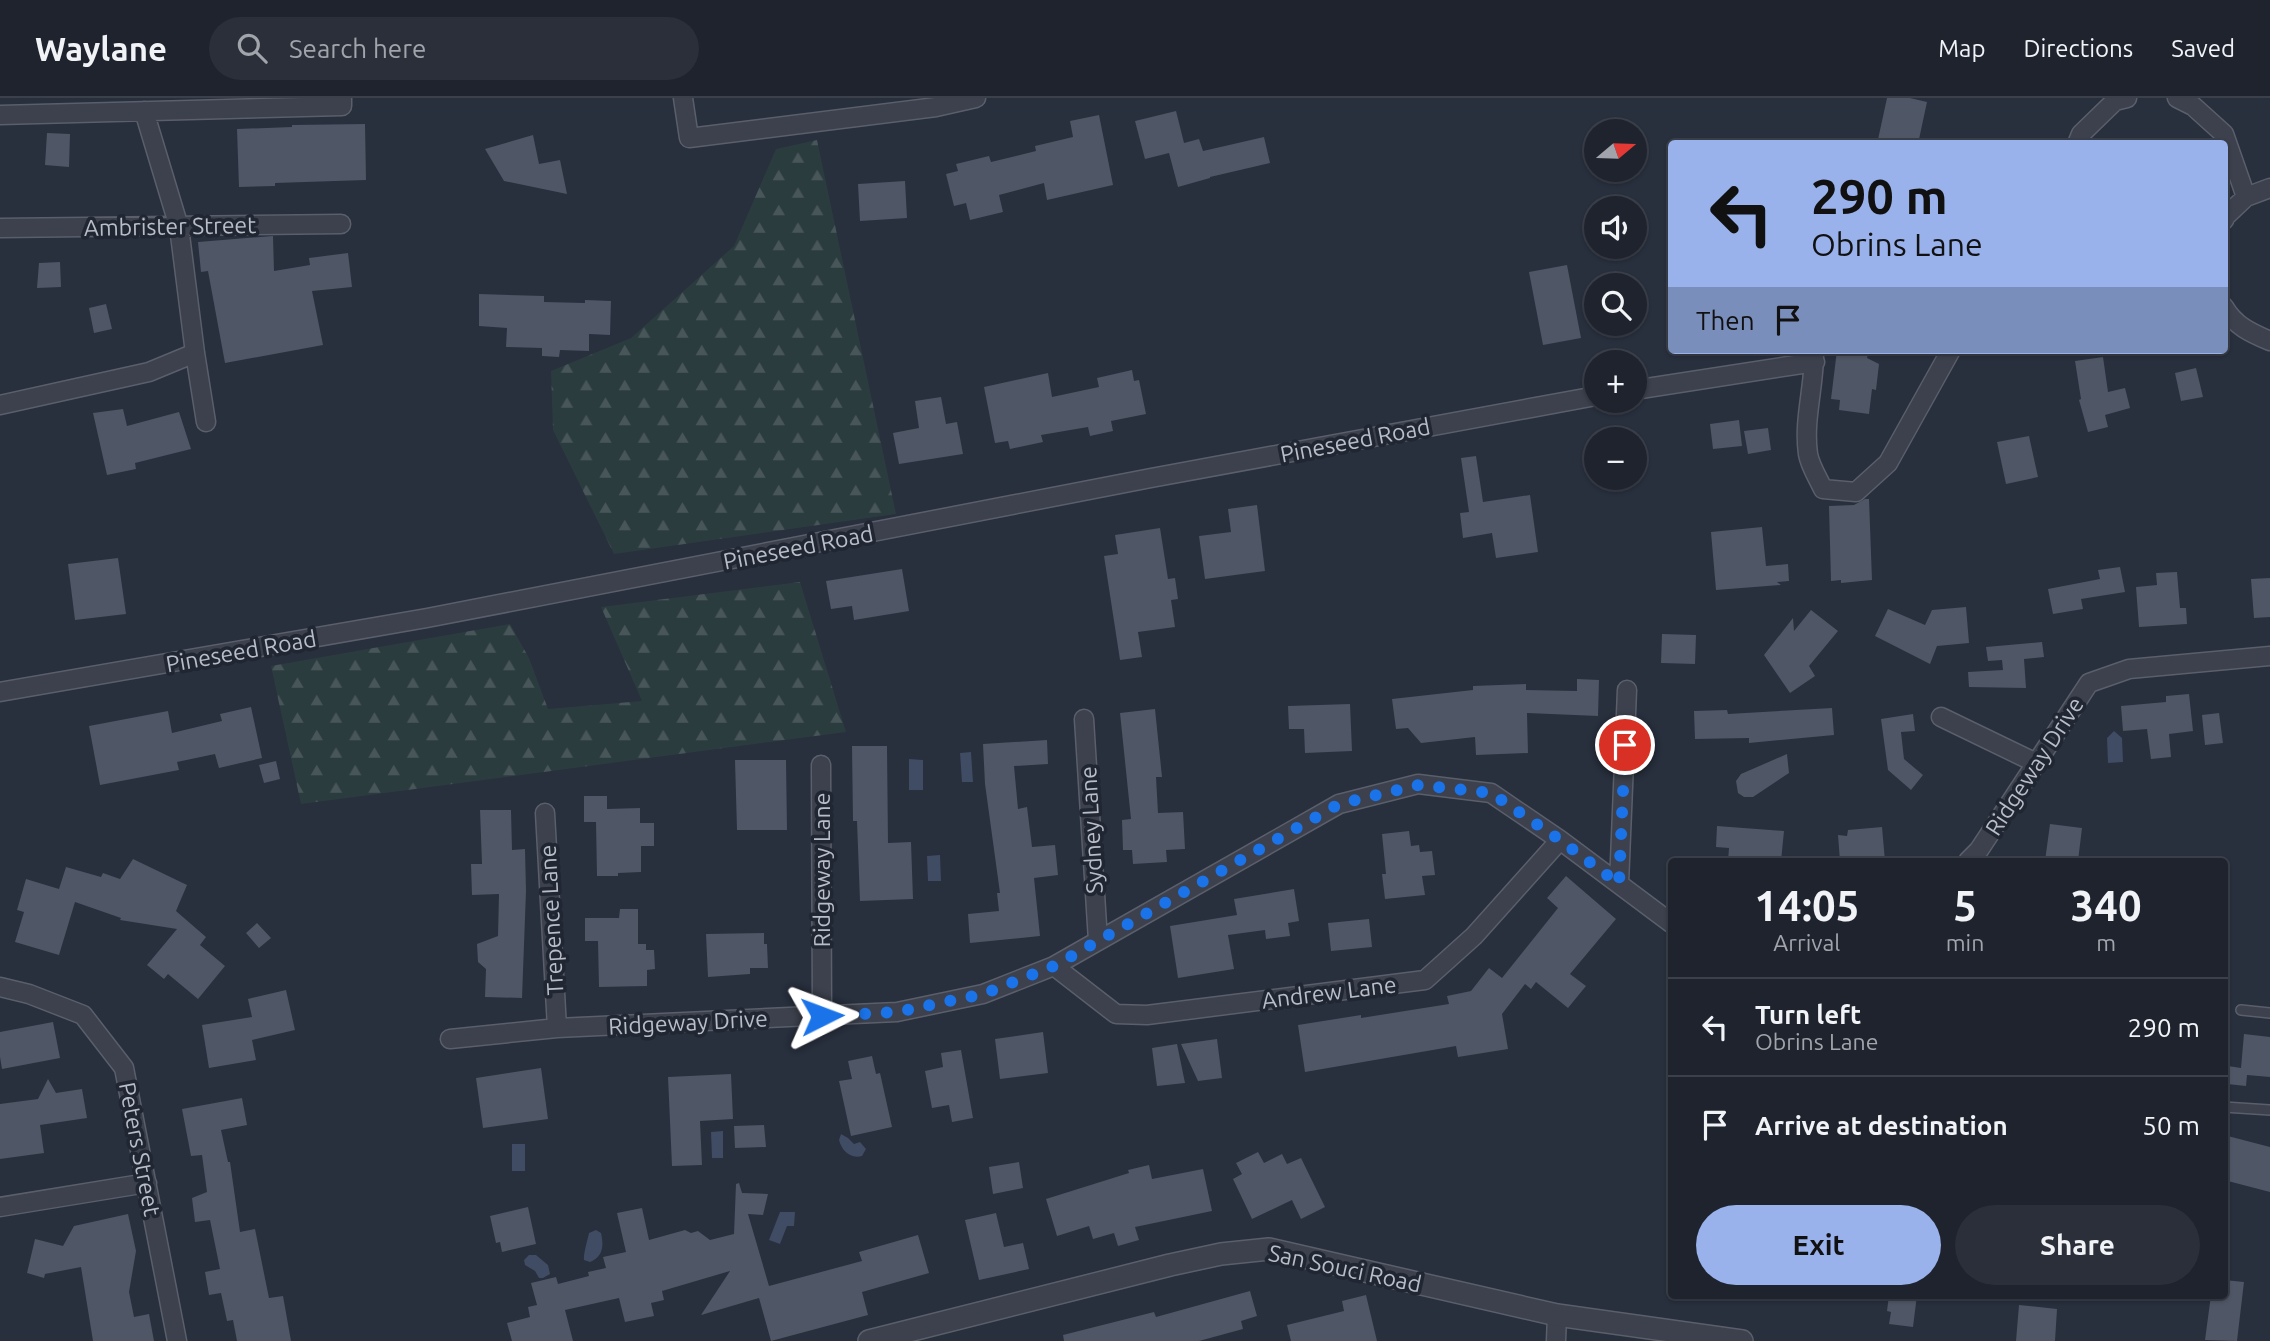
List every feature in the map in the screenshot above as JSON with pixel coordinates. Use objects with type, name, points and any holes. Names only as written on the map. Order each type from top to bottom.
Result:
[{"type":"street","points":[[0,115],[342,106],[342,98]]},
{"type":"street","points":[[683,98],[689,138],[936,107],[976,98]]},
{"type":"street","points":[[2079,140],[2081,134],[2115,101],[2127,98]]},
{"type":"street","points":[[2177,98],[2193,106],[2224,134],[2226,140]]},
{"type":"street","points":[[145,111],[179,227],[206,422]]},
{"type":"street","points":[[2228,145],[2246,197]]},
{"type":"street","points":[[2228,214],[2246,197],[2270,188]]},
{"type":"street","name":"Ambrister Street","points":[[0,228],[341,224]]},
{"type":"street","points":[[2228,314],[2246,331],[2270,341]]},
{"type":"street","points":[[0,405],[149,372],[195,354]]},
{"type":"street","points":[[1647,388],[1814,356],[1808,414],[1808,456],[1823,489],[1856,492],[1888,463],[1949,354]]},
{"type":"street","name":"Pineseed Road","points":[[0,692],[427,618],[1584,398]]},
{"type":"street","name":"Ridgeway Drive","points":[[1971,858],[1979,850],[2089,683],[2129,669],[2270,656]]},
{"type":"street","points":[[1619,884],[1627,690]]},
{"type":"street","points":[[1941,717],[2036,763]]},
{"type":"street","name":"Sydney Lane","points":[[1084,719],[1098,941]]},
{"type":"street","name":"Ridgeway Lane","points":[[821,765],[822,1016]]},
{"type":"street","name":"Ridgeway Drive","points":[[450,1039],[557,1028],[897,1012],[983,994],[1054,966],[1339,804],[1419,785],[1491,793],[1560,840],[1668,921]]},
{"type":"street","name":"Trepence Lane","points":[[545,813],[557,1028]]},
{"type":"street","name":"Andrew Lane","points":[[1054,966],[1116,1014],[1147,1015],[1425,981],[1474,936],[1560,840]]},
{"type":"street","name":"Peters Street","points":[[0,987],[29,994],[83,1014],[124,1068],[177,1341]]},
{"type":"street","points":[[0,1207],[147,1183]]},
{"type":"street","name":"San Souci Road","points":[[869,1341],[1170,1265],[1221,1254],[1269,1249],[1557,1315],[1742,1341]]},
{"type":"street","points":[[1556,1341],[1557,1315]]},
{"type":"lane","points":[[2241,1010],[2270,1013]]},
{"type":"lane","points":[[2228,1107],[2270,1110]]},
{"type":"green space","points":[[817,140],[896,514],[614,554],[553,430],[551,371],[631,338],[734,246],[776,149]]},
{"type":"green space","points":[[800,582],[846,732],[301,804],[271,666],[510,624],[529,658],[548,709],[642,701],[601,607]]},
{"type":"water","points":[[2114,731],[2122,738],[2123,762],[2108,763],[2107,738]]},
{"type":"water","points":[[971,752],[973,782],[962,782],[960,753]]},
{"type":"water","points":[[909,759],[923,760],[923,790],[909,790]]},
{"type":"water","points":[[940,855],[941,881],[928,881],[927,856]]},
{"type":"water","points":[[723,1131],[723,1158],[712,1158],[711,1132]]},
{"type":"water","points":[[841,1134],[854,1144],[860,1142],[866,1149],[862,1156],[850,1155],[844,1151],[839,1140]]},
{"type":"water","points":[[512,1144],[525,1144],[525,1171],[512,1171]]},
{"type":"water","points":[[780,1212],[795,1212],[794,1226],[787,1226],[780,1244],[769,1240]]},
{"type":"water","points":[[596,1230],[601,1233],[602,1247],[598,1257],[590,1262],[584,1260],[585,1251],[589,1233]]},
{"type":"water","points":[[529,1255],[536,1255],[548,1265],[550,1274],[539,1278],[535,1271],[525,1265],[524,1260]]},
{"type":"building","points":[[1887,98],[1910,98],[1927,102],[1919,140],[1878,140]]},
{"type":"building","points":[[1176,111],[1184,143],[1199,139],[1203,151],[1264,137],[1270,163],[1178,187],[1169,153],[1145,159],[1135,121]]},
{"type":"building","points":[[1099,115],[1113,185],[1047,200],[1044,183],[999,195],[1003,212],[970,220],[966,203],[954,206],[946,174],[958,171],[956,164],[989,156],[991,162],[1036,151],[1035,146],[1073,137],[1070,121]]},
{"type":"building","points":[[365,124],[366,180],[239,187],[237,129]]},
{"type":"building","points":[[47,133],[70,134],[69,167],[45,165]]},
{"type":"building","points":[[533,135],[539,164],[560,160],[567,194],[504,181],[485,149]]},
{"type":"building","points":[[905,181],[907,218],[860,221],[858,184]]},
{"type":"building","points":[[273,236],[274,271],[310,265],[309,258],[348,253],[352,287],[312,291],[323,345],[225,363],[208,271],[201,272],[198,242]]},
{"type":"building","points":[[60,262],[61,287],[37,288],[39,263]]},
{"type":"building","points":[[1567,265],[1581,338],[1543,345],[1529,272]]},
{"type":"building","points":[[479,294],[544,296],[544,302],[611,301],[610,335],[589,334],[589,351],[560,350],[559,357],[542,356],[542,348],[506,347],[507,328],[479,326]]},
{"type":"building","points":[[106,304],[112,329],[94,333],[89,308]]},
{"type":"building","points":[[1837,354],[1868,354],[1867,358],[1879,364],[1876,390],[1872,389],[1869,414],[1839,410],[1840,400],[1831,399]]},
{"type":"building","points":[[2103,357],[2108,392],[2125,388],[2130,408],[2105,415],[2108,427],[2088,432],[2079,400],[2075,361]]},
{"type":"building","points":[[2196,368],[2203,397],[2181,401],[2175,373]]},
{"type":"building","points":[[1132,370],[1134,381],[1139,380],[1146,414],[1111,421],[1113,431],[1090,436],[1088,427],[1041,435],[1043,442],[1010,449],[1008,441],[995,443],[984,387],[1048,373],[1052,397],[1099,387],[1097,378]]},
{"type":"building","points":[[941,397],[946,424],[957,422],[963,454],[899,464],[893,433],[919,428],[915,401]]},
{"type":"building","points":[[123,409],[127,426],[179,412],[191,449],[135,463],[136,469],[107,475],[93,413]]},
{"type":"building","points":[[1739,420],[1742,446],[1713,449],[1710,424]]},
{"type":"building","points":[[1768,428],[1771,450],[1748,454],[1744,431]]},
{"type":"building","points":[[2029,436],[2038,477],[2006,484],[1997,442]]},
{"type":"building","points":[[1476,456],[1483,502],[1530,495],[1538,552],[1496,558],[1492,533],[1463,538],[1460,513],[1469,512],[1461,458]]},
{"type":"building","points":[[1869,499],[1872,580],[1841,583],[1841,580],[1831,581],[1829,506],[1854,505]]},
{"type":"building","points":[[1257,505],[1265,571],[1205,579],[1199,536],[1231,532],[1228,509]]},
{"type":"building","points":[[1762,527],[1766,566],[1788,564],[1789,581],[1777,582],[1781,585],[1716,590],[1711,532]]},
{"type":"building","points":[[1160,528],[1168,579],[1175,578],[1178,599],[1171,600],[1175,627],[1138,632],[1142,657],[1120,660],[1104,556],[1118,554],[1115,535]]},
{"type":"building","points":[[118,558],[126,614],[75,620],[68,564]]},
{"type":"building","points":[[2120,567],[2125,592],[2081,599],[2083,609],[2053,614],[2048,589],[2100,579],[2098,570]]},
{"type":"building","points":[[902,569],[909,611],[854,620],[852,606],[831,609],[826,581]]},
{"type":"building","points":[[2177,572],[2180,608],[2186,608],[2187,624],[2139,627],[2136,587],[2157,585],[2156,573]]},
{"type":"building","points":[[2270,578],[2270,617],[2254,618],[2251,579]]},
{"type":"building","points":[[1966,607],[1969,643],[1937,646],[1930,664],[1875,636],[1888,609],[1925,625],[1932,610]]},
{"type":"building","points":[[1811,610],[1838,631],[1809,666],[1815,676],[1790,693],[1764,655],[1793,618],[1794,631]]},
{"type":"building","points":[[1662,634],[1696,635],[1695,664],[1661,663]]},
{"type":"building","points":[[2042,642],[2044,657],[2024,659],[2026,688],[1969,687],[1968,672],[2003,670],[2002,660],[1988,661],[1986,647]]},
{"type":"building","points":[[1577,679],[1599,680],[1598,716],[1527,713],[1528,753],[1476,755],[1475,737],[1421,743],[1408,728],[1396,729],[1392,699],[1473,690],[1473,686],[1526,684],[1526,690],[1577,691]]},
{"type":"building","points":[[2189,694],[2193,731],[2169,734],[2171,757],[2151,759],[2147,729],[2123,731],[2121,706],[2166,702],[2166,696]]},
{"type":"building","points":[[1350,704],[1352,751],[1305,753],[1304,729],[1289,729],[1288,706]]},
{"type":"building","points":[[251,707],[262,758],[219,768],[215,754],[177,762],[179,770],[100,785],[89,726],[168,711],[172,733],[222,721],[220,714]]},
{"type":"building","points":[[1832,708],[1834,735],[1749,743],[1749,738],[1695,739],[1694,711],[1727,710],[1728,714]]},
{"type":"building","points":[[1155,709],[1162,777],[1156,777],[1158,813],[1183,812],[1185,849],[1166,850],[1167,862],[1133,864],[1132,850],[1123,850],[1122,820],[1131,819],[1120,713]]},
{"type":"building","points":[[2219,713],[2223,743],[2205,745],[2202,715]]},
{"type":"building","points":[[1913,714],[1915,731],[1901,732],[1904,759],[1923,775],[1911,790],[1888,770],[1881,719]]},
{"type":"building","points":[[1047,740],[1048,764],[1014,766],[1018,809],[1027,807],[1032,847],[1055,845],[1058,875],[1034,878],[1040,936],[970,943],[968,914],[999,911],[997,893],[1000,893],[985,784],[983,744]]},
{"type":"building","points":[[852,746],[887,746],[888,843],[911,842],[913,899],[860,901],[857,821],[853,821]]},
{"type":"building","points":[[1787,754],[1789,773],[1753,797],[1744,797],[1738,793],[1736,781],[1741,774]]},
{"type":"building","points":[[735,760],[786,760],[787,830],[737,830]]},
{"type":"building","points":[[276,761],[280,779],[264,783],[259,765]]},
{"type":"building","points":[[584,796],[607,796],[607,809],[640,808],[640,823],[654,823],[654,846],[641,846],[641,872],[597,876],[596,822],[584,822]]},
{"type":"building","points":[[480,810],[511,810],[512,850],[525,849],[522,998],[485,997],[486,969],[478,962],[477,944],[498,936],[499,894],[472,895],[471,864],[482,864]]},
{"type":"building","points":[[2050,824],[2082,828],[2078,858],[2045,858]]},
{"type":"building","points":[[1717,826],[1784,831],[1781,858],[1728,858],[1729,848],[1716,847]]},
{"type":"building","points":[[1882,827],[1885,858],[1840,858],[1838,835],[1847,836],[1848,830]]},
{"type":"building","points":[[1409,831],[1411,846],[1419,845],[1420,852],[1432,851],[1435,875],[1422,876],[1425,895],[1385,899],[1382,874],[1386,874],[1382,834]]},
{"type":"building","points":[[133,859],[187,885],[176,911],[206,937],[200,945],[225,966],[198,999],[168,974],[164,979],[147,965],[177,929],[120,920],[121,918],[75,902],[59,955],[15,942],[24,912],[17,910],[26,879],[59,889],[66,867],[101,877],[103,873],[120,879]]},
{"type":"building","points":[[1566,876],[1616,919],[1570,974],[1586,986],[1568,1008],[1536,982],[1531,989],[1525,984],[1502,1014],[1508,1049],[1458,1057],[1456,1046],[1305,1072],[1298,1025],[1449,1004],[1447,996],[1471,991],[1489,968],[1502,978],[1558,908],[1547,898]]},
{"type":"building","points":[[1294,889],[1299,921],[1288,923],[1290,936],[1266,939],[1265,930],[1228,935],[1234,969],[1178,978],[1170,926],[1237,915],[1234,899]]},
{"type":"building","points":[[620,909],[638,909],[638,944],[646,944],[646,950],[654,950],[655,969],[647,970],[647,986],[599,987],[598,941],[585,941],[585,918],[619,918]]},
{"type":"building","points":[[1369,919],[1372,947],[1331,951],[1328,923]]},
{"type":"building","points":[[257,923],[271,938],[259,948],[246,933]]},
{"type":"building","points":[[764,933],[768,968],[750,968],[750,974],[708,977],[706,934]]},
{"type":"building","points":[[286,990],[295,1030],[252,1040],[256,1060],[209,1068],[202,1025],[252,1017],[248,999]]},
{"type":"building","points":[[53,1022],[60,1058],[2,1069],[0,1032]]},
{"type":"building","points":[[1043,1032],[1048,1073],[1000,1079],[995,1039]]},
{"type":"building","points":[[2244,1034],[2270,1037],[2270,1077],[2247,1075],[2246,1086],[2228,1084],[2228,1066],[2241,1068]]},
{"type":"building","points":[[1217,1039],[1222,1078],[1198,1081],[1181,1044]]},
{"type":"building","points":[[1177,1044],[1185,1083],[1157,1086],[1152,1048]]},
{"type":"building","points":[[961,1050],[973,1118],[952,1122],[949,1105],[932,1108],[925,1071],[943,1067],[941,1053]]},
{"type":"building","points":[[872,1056],[876,1074],[880,1073],[892,1127],[851,1136],[839,1081],[852,1079],[848,1061]]},
{"type":"building","points":[[541,1068],[548,1119],[483,1128],[476,1078]]},
{"type":"building","points":[[731,1074],[733,1119],[700,1121],[702,1165],[672,1166],[668,1077]]},
{"type":"building","points":[[48,1079],[56,1093],[82,1089],[87,1118],[40,1125],[44,1153],[0,1159],[0,1104],[38,1099]]},
{"type":"building","points":[[242,1098],[247,1125],[221,1130],[230,1162],[240,1232],[255,1229],[269,1298],[283,1296],[291,1341],[237,1341],[233,1320],[227,1321],[221,1293],[209,1295],[205,1272],[220,1269],[210,1220],[195,1222],[192,1198],[207,1192],[202,1155],[191,1156],[182,1109]]},
{"type":"building","points":[[764,1125],[766,1147],[735,1148],[734,1126]]},
{"type":"building","points":[[2228,1136],[2270,1147],[2270,1192],[2228,1181]]},
{"type":"building","points":[[1258,1152],[1264,1163],[1282,1154],[1287,1164],[1301,1158],[1325,1207],[1301,1219],[1292,1200],[1252,1219],[1233,1179],[1242,1174],[1236,1163]]},
{"type":"building","points":[[1019,1162],[1023,1188],[993,1194],[989,1167]]},
{"type":"building","points":[[1149,1165],[1152,1179],[1203,1169],[1212,1211],[1135,1227],[1139,1240],[1118,1246],[1114,1233],[1093,1239],[1089,1226],[1057,1236],[1046,1199]]},
{"type":"building","points":[[739,1183],[742,1193],[768,1194],[763,1215],[748,1214],[769,1286],[862,1261],[859,1252],[918,1235],[929,1273],[862,1292],[868,1315],[771,1341],[759,1298],[701,1315],[730,1271],[662,1291],[664,1300],[651,1303],[654,1316],[625,1322],[619,1298],[565,1310],[573,1341],[512,1341],[507,1323],[530,1317],[528,1307],[537,1305],[531,1283],[556,1277],[558,1284],[589,1276],[588,1272],[606,1268],[603,1257],[626,1252],[617,1213],[642,1208],[649,1240],[685,1230],[691,1233],[698,1231],[710,1240],[734,1234],[736,1184]]},
{"type":"building","points":[[528,1207],[536,1244],[502,1252],[500,1242],[496,1243],[490,1216]]},
{"type":"building","points":[[996,1213],[1004,1247],[1023,1243],[1029,1269],[979,1280],[965,1220]]},
{"type":"building","points":[[128,1214],[136,1251],[129,1292],[134,1317],[149,1314],[154,1341],[93,1341],[81,1267],[45,1274],[44,1278],[27,1273],[35,1239],[63,1246],[74,1226]]},
{"type":"building","points":[[2228,1280],[2244,1282],[2237,1341],[2205,1340],[2210,1299],[2228,1299]]},
{"type":"building","points":[[1250,1291],[1257,1316],[1241,1321],[1243,1329],[1199,1341],[1064,1341],[1063,1335],[1154,1312],[1156,1317]]},
{"type":"building","points":[[1366,1295],[1377,1341],[1291,1341],[1287,1325],[1344,1311],[1342,1301]]},
{"type":"building","points":[[1888,1299],[1916,1299],[1913,1327],[1889,1324],[1891,1312],[1887,1311]]},
{"type":"building","points":[[2019,1305],[2057,1309],[2055,1341],[2016,1341]]},
{"type":"route","points":[[822,1016],[897,1012],[983,994],[1054,966],[1339,804],[1419,785],[1491,793],[1619,884],[1625,745]]}]
